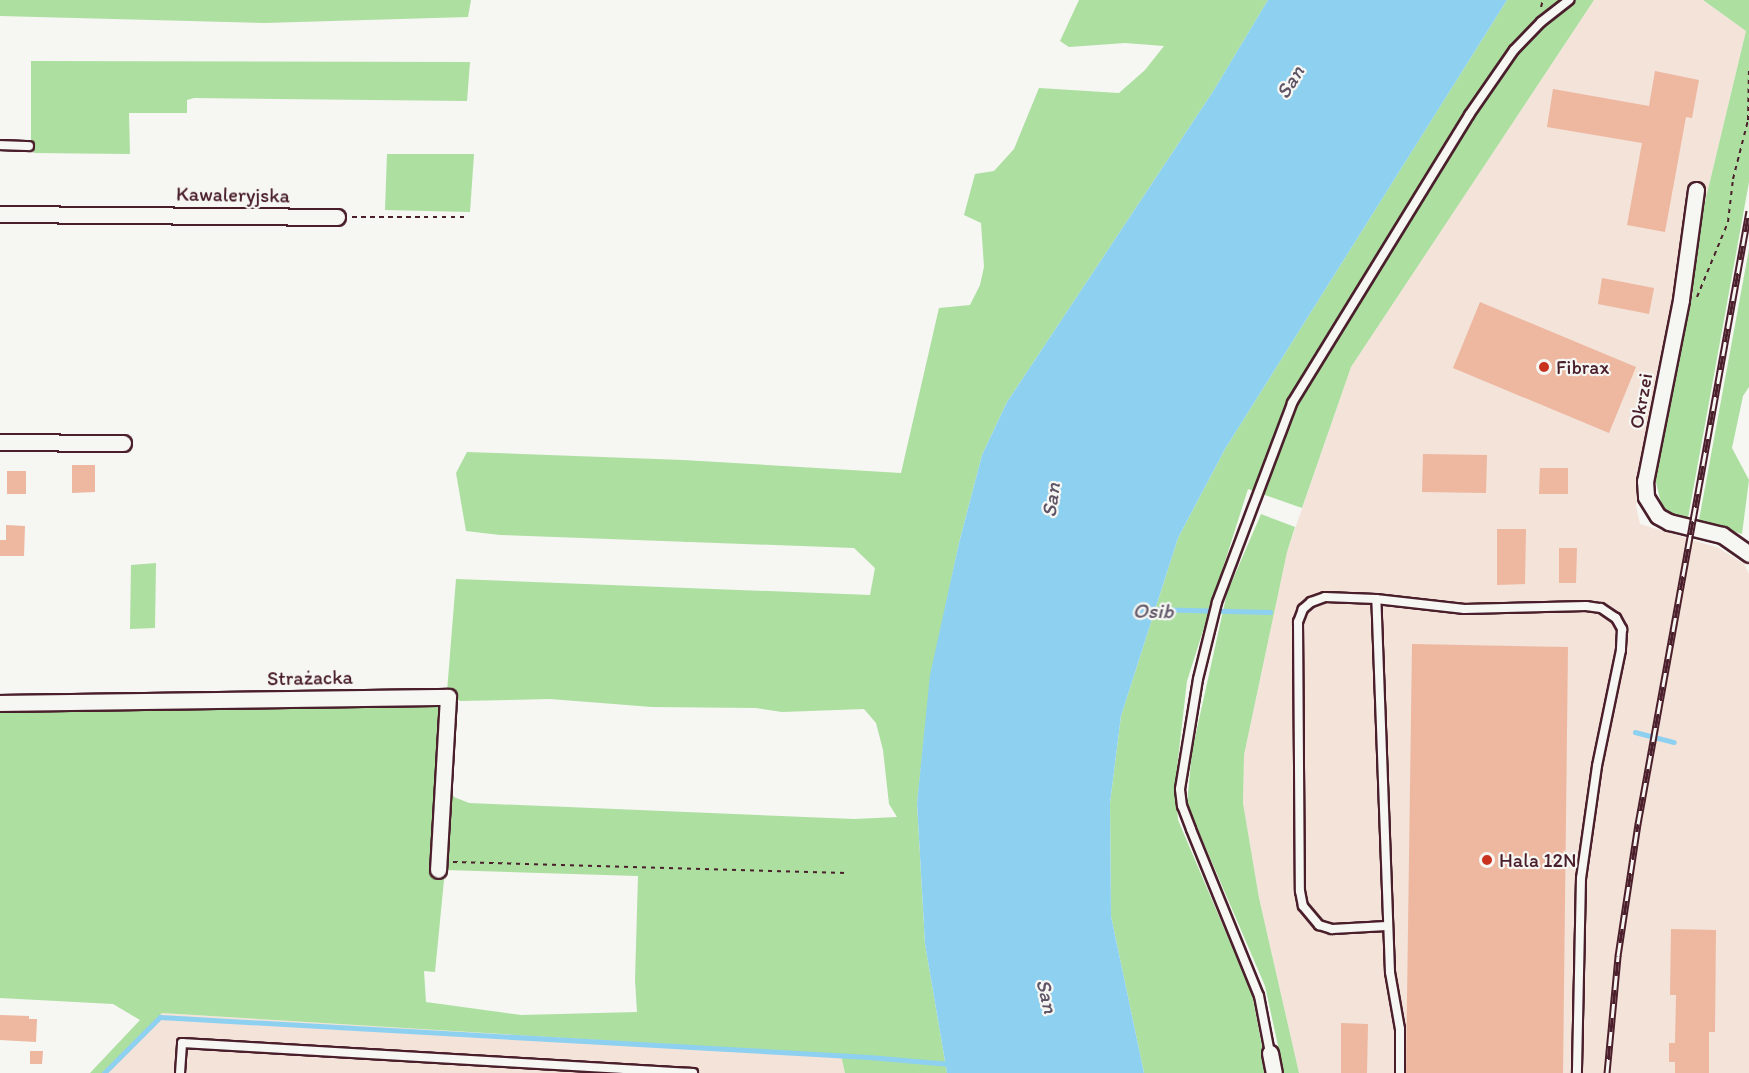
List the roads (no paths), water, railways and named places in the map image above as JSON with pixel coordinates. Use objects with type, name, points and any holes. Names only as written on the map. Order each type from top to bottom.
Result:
[{"type":"street","name":"Okrzei","points":[[1696,190],[1681,300],[1645,481],[1646,497],[1658,516],[1669,522],[1722,535],[1749,554]]},
{"type":"street","name":"Kawaleryjska","points":[[0,214],[337,217]]},
{"type":"street","points":[[0,442],[123,443]]},
{"type":"street","name":"Strażacka","points":[[0,703],[448,697],[438,866]]},
{"type":"street","points":[[1270,1053],[1274,1073]]},
{"type":"lane","points":[[1270,1053],[1259,996],[1182,806],[1180,789],[1188,734],[1212,619],[1268,462],[1292,403],[1469,115],[1514,50],[1541,22],[1569,0]]},
{"type":"lane","points":[[0,145],[29,146]]},
{"type":"lane","points":[[1387,926],[1332,929],[1319,925],[1303,906],[1300,891],[1298,622],[1303,609],[1311,602],[1325,597],[1376,599],[1464,609],[1552,609],[1586,606],[1601,608],[1616,618],[1622,629],[1621,650],[1597,766],[1581,878],[1577,1073]]},
{"type":"lane","points":[[1376,599],[1389,972],[1400,1029],[1400,1073]]},
{"type":"lane","points":[[180,1073],[182,1043],[693,1073]]},
{"type":"water","name":"San","points":[[1268,0],[1507,0],[1225,449],[1178,538],[1121,716],[1110,803],[1111,916],[1144,1073],[947,1073],[925,944],[917,803],[930,675],[959,543],[982,455],[1007,402],[1214,90]]},
{"type":"waterway","name":"Osib","points":[[1150,609],[1270,612]]},
{"type":"waterway","name":"Osib","points":[[1635,732],[1674,742]]},
{"type":"waterway","points":[[104,1073],[160,1017],[869,1057],[950,1064]]},
{"type":"railway","points":[[1607,1073],[1618,956],[1638,824],[1749,211]]},
{"type":"place","name":"Fibrax","points":[[1544,367]]},
{"type":"place","name":"Hala 12N","points":[[1487,860]]}]
